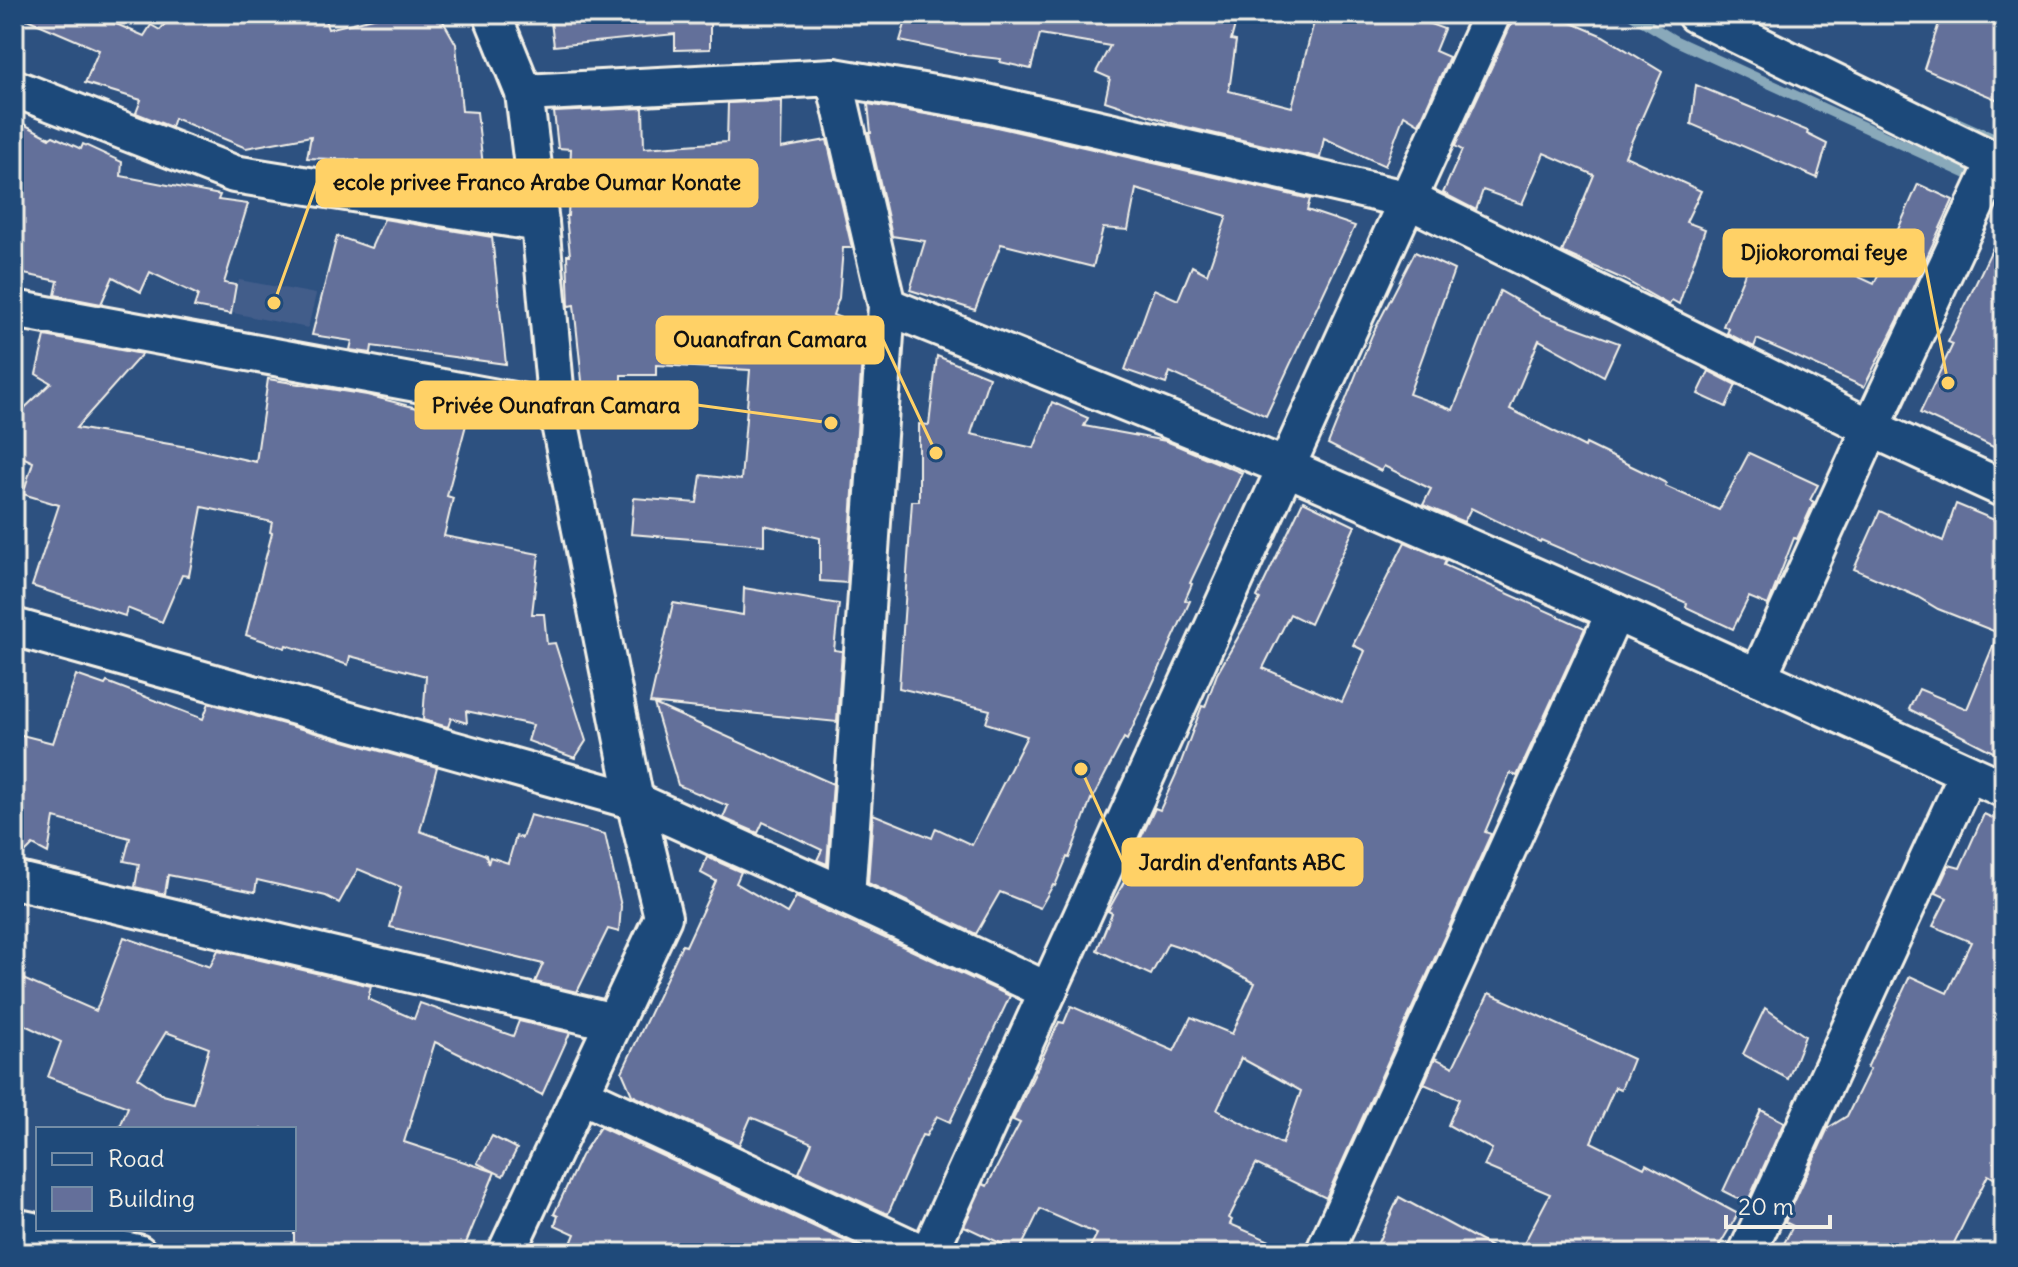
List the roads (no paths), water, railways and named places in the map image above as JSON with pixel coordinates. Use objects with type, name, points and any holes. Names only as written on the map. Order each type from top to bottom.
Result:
[{"type":"street","points":[[492,14],[524,93],[540,223],[557,409],[635,801],[663,917],[506,1253]]},
{"type":"street","points":[[929,1253],[1492,14]]},
{"type":"street","points":[[1695,14],[2000,163],[1871,428],[1758,677]]},
{"type":"street","points":[[524,93],[834,77],[987,103],[1409,200],[1871,428],[2004,489]]},
{"type":"street","points":[[834,77],[887,306],[846,896]]},
{"type":"street","points":[[14,88],[234,174],[540,223]]},
{"type":"street","points":[[887,306],[1286,467],[2004,789]]},
{"type":"street","points":[[14,309],[557,409]]},
{"type":"street","points":[[1324,1253],[1615,612]]},
{"type":"street","points":[[14,627],[635,801],[1048,991]]},
{"type":"street","points":[[1747,1253],[1968,773]]},
{"type":"street","points":[[14,880],[614,1022]]},
{"type":"street","points":[[580,1094],[922,1253]]},
{"type":"street","points":[[14,1227],[138,1253]]},
{"type":"waterway","points":[[1631,14],[1674,40],[2004,191]]},
{"type":"waterway","points":[[1950,119],[2004,143]]},
{"type":"place","name":"ecole privee Franco Arabe Oumar Konate","points":[[274,303]]},
{"type":"place","name":"Djiokoromai feye","points":[[1948,383]]},
{"type":"place","name":"Privée Ounafran Camara","points":[[831,423]]},
{"type":"place","name":"Ouanafran Camara","points":[[936,453]]},
{"type":"place","name":"Jardin d'enfants ABC","points":[[1081,769]]}]
